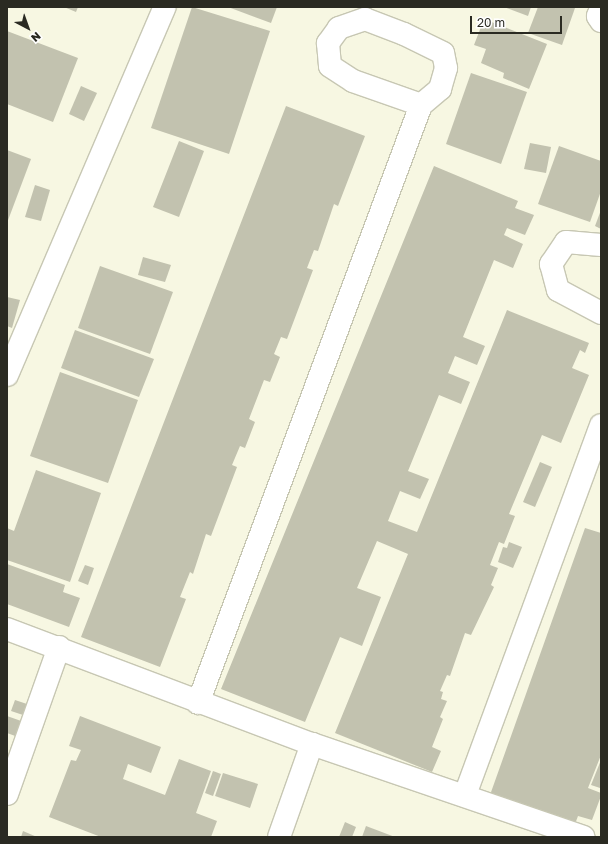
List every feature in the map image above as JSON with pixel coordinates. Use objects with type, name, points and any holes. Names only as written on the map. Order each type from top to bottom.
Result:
[{"type":"street","points":[[7,375],[165,7]]},
{"type":"street","points":[[601,9],[598,16],[601,21]]},
{"type":"street","points":[[198,703],[421,105],[440,89],[446,68],[443,53],[404,34],[365,19],[339,28],[328,43],[330,66],[353,81],[421,105]]},
{"type":"street","points":[[601,245],[566,242],[551,264],[558,290],[601,313]]},
{"type":"street","points":[[465,795],[601,425]]},
{"type":"street","points":[[7,629],[59,647],[198,703],[312,744],[465,795],[583,837]]},
{"type":"street","points":[[7,794],[59,647]]},
{"type":"street","points":[[279,837],[312,744]]},
{"type":"building","points":[[64,7],[78,7],[76,12]]},
{"type":"building","points":[[192,7],[270,31],[229,154],[151,128]]},
{"type":"building","points":[[228,7],[277,7],[271,23]]},
{"type":"building","points":[[504,7],[531,7],[528,16]]},
{"type":"building","points":[[538,7],[575,8],[562,45],[528,33]]},
{"type":"building","points":[[484,19],[547,44],[529,89],[503,78],[504,73],[481,63],[486,49],[474,45]]},
{"type":"building","points":[[7,31],[78,58],[53,122],[7,104]]},
{"type":"building","points":[[471,73],[527,92],[501,164],[446,144]]},
{"type":"building","points":[[81,86],[97,93],[84,121],[69,114]]},
{"type":"building","points":[[286,106],[365,136],[338,206],[334,204],[318,251],[314,250],[307,268],[313,270],[287,339],[281,337],[274,354],[280,357],[270,382],[264,380],[249,419],[255,422],[245,448],[240,446],[232,465],[237,467],[211,536],[206,534],[193,574],[190,572],[180,597],[186,599],[160,667],[81,637]]},
{"type":"building","points":[[179,141],[204,151],[179,217],[153,207]]},
{"type":"building","points":[[530,143],[551,147],[546,173],[524,169]]},
{"type":"building","points":[[559,146],[601,161],[601,191],[590,222],[538,204]]},
{"type":"building","points":[[7,150],[31,159],[7,223]]},
{"type":"building","points":[[434,166],[518,201],[515,208],[534,215],[525,235],[507,228],[504,235],[523,244],[513,268],[494,260],[463,337],[485,346],[477,365],[455,356],[448,373],[470,382],[461,404],[439,395],[408,471],[429,479],[420,499],[400,491],[388,521],[417,532],[507,310],[589,343],[585,353],[580,350],[572,368],[589,375],[561,443],[542,435],[509,514],[515,516],[504,544],[499,542],[490,565],[498,568],[491,585],[494,587],[471,635],[465,633],[450,676],[447,675],[440,691],[443,692],[441,699],[447,701],[440,717],[443,719],[432,747],[441,751],[432,772],[335,733],[408,554],[377,541],[357,588],[381,597],[362,646],[340,637],[305,722],[221,689]]},
{"type":"building","points":[[35,185],[50,190],[41,221],[25,217]]},
{"type":"building","points":[[601,210],[601,229],[595,226]]},
{"type":"building","points":[[143,257],[171,265],[165,282],[138,275]]},
{"type":"building","points":[[100,266],[173,292],[150,354],[78,328]]},
{"type":"building","points":[[7,297],[20,300],[12,328],[7,326]]},
{"type":"building","points":[[75,330],[154,359],[139,397],[61,368]]},
{"type":"building","points":[[60,372],[138,400],[108,483],[30,456]]},
{"type":"building","points":[[540,462],[552,467],[535,507],[523,502]]},
{"type":"building","points":[[36,470],[101,493],[70,582],[7,560],[7,528],[14,531]]},
{"type":"building","points":[[585,528],[601,533],[601,755],[588,788],[601,793],[601,796],[592,820],[578,816],[575,824],[490,795]]},
{"type":"building","points":[[509,542],[522,547],[513,568],[498,562],[503,547],[507,548]]},
{"type":"building","points":[[7,564],[65,585],[63,592],[80,598],[69,627],[7,604]]},
{"type":"building","points":[[85,565],[94,568],[88,585],[78,581]]},
{"type":"building","points":[[15,700],[27,704],[23,715],[11,711]]},
{"type":"building","points":[[7,716],[24,722],[18,737],[7,733]]},
{"type":"building","points":[[80,716],[161,747],[151,773],[128,764],[123,779],[165,795],[179,759],[211,771],[196,813],[217,821],[211,837],[101,837],[49,817],[71,760],[76,761],[81,750],[69,746]]},
{"type":"building","points":[[601,760],[601,785],[600,788],[591,785]]},
{"type":"building","points":[[213,771],[221,774],[213,796],[205,793]]},
{"type":"building","points":[[223,773],[258,784],[250,808],[215,796]]},
{"type":"building","points":[[345,822],[356,827],[352,837],[339,837]]},
{"type":"building","points":[[366,826],[395,837],[362,837]]},
{"type":"building","points":[[23,831],[37,837],[21,837]]}]
